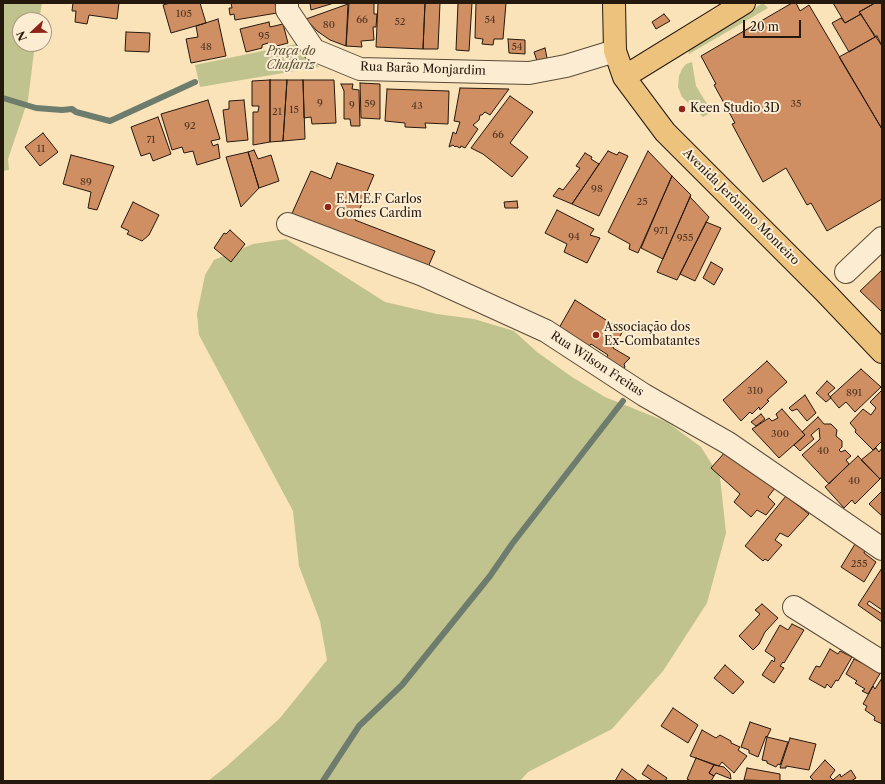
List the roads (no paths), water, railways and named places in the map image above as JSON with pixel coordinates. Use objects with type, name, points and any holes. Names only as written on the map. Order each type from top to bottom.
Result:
[{"type":"main road","name":"Avenida Jerônimo Monteiro","points":[[614,3],[615,51],[624,77],[665,132],[824,291],[882,352]]},
{"type":"main road","points":[[624,77],[744,3]]},
{"type":"street","name":"Rua Barão Monjardim","points":[[287,3],[287,10],[314,50],[360,69],[529,72],[566,66],[615,51]]},
{"type":"street","name":"Rua Wilson Freitas","points":[[288,224],[423,275],[546,331],[644,395],[728,443],[882,548]]},
{"type":"street","points":[[846,272],[882,238]]},
{"type":"street","points":[[794,607],[882,662]]},
{"type":"waterway","points":[[3,98],[36,108],[62,110],[72,109],[76,112],[110,121],[195,82]]},
{"type":"waterway","points":[[323,781],[359,726],[402,685],[490,576],[512,544],[623,401]]},
{"type":"place","name":"Keen Studio 3D","points":[[682,109]]},
{"type":"place","name":"E.M.E.F Carlos Gomes Cardim","points":[[328,207]]},
{"type":"place","name":"Associação dos Ex-Combatantes","points":[[596,335]]},
{"type":"park label","name":"Praça do Chafariz","points":[[291,59]]}]
